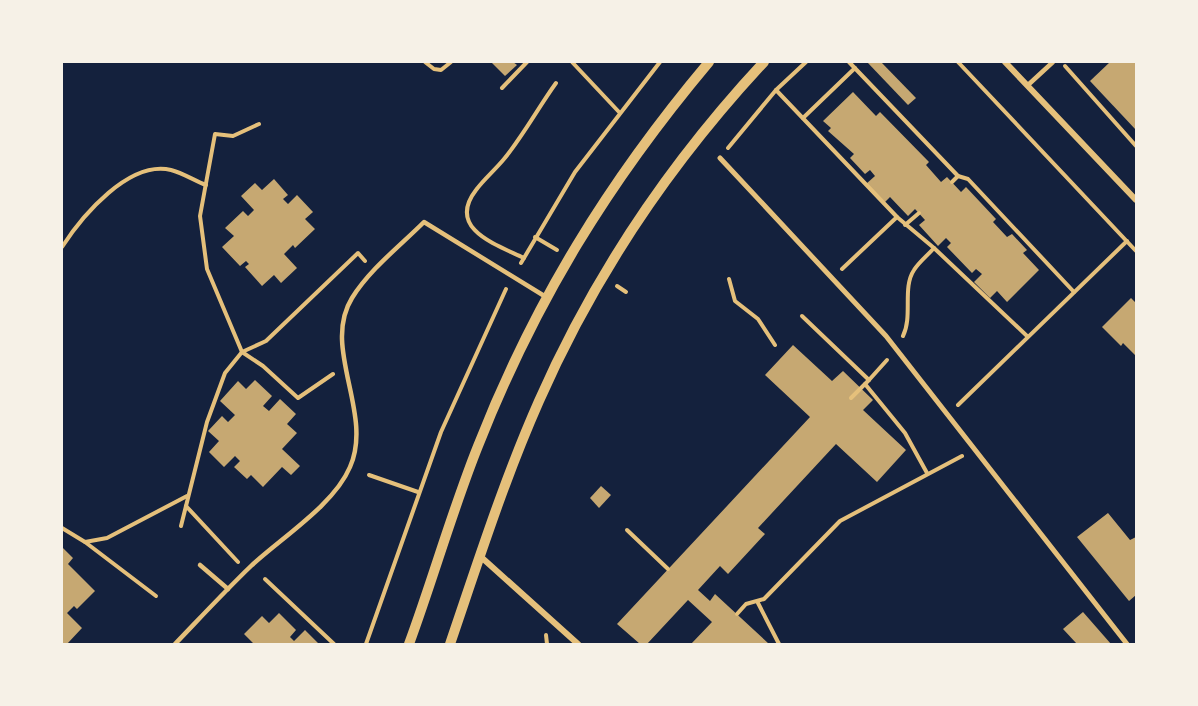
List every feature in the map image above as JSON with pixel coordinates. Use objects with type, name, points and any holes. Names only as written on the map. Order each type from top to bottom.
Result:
[{"type":"street","points":[[409,645],[475,454],[515,360],[546,297],[614,184],[653,130],[709,62]]},
{"type":"street","points":[[450,645],[498,501],[538,402],[602,277],[684,155],[719,111],[764,62]]},
{"type":"street","points":[[1005,62],[1137,200]]},
{"type":"street","points":[[720,158],[897,349],[1127,645]]},
{"type":"street","points":[[480,556],[578,645]]},
{"type":"lane","points":[[1028,86],[1053,62]]},
{"type":"lane","points":[[175,645],[228,589],[323,502],[350,467],[358,433],[343,352],[344,321],[351,299],[373,272],[424,222],[546,297]]},
{"type":"lane","points":[[200,565],[228,589]]},
{"type":"path","points":[[425,62],[434,69],[441,70],[451,62]]},
{"type":"path","points":[[502,88],[527,62]]},
{"type":"path","points":[[572,62],[619,112]]},
{"type":"path","points":[[521,263],[575,172],[619,112],[660,62]]},
{"type":"path","points":[[720,158],[776,90],[806,62]]},
{"type":"path","points":[[849,62],[958,177],[968,179],[1074,292]]},
{"type":"path","points":[[958,62],[1137,251]]},
{"type":"path","points":[[1060,62],[1137,146]]},
{"type":"path","points":[[803,118],[855,68]]},
{"type":"path","points":[[524,258],[481,238],[471,225],[467,207],[476,190],[505,158],[556,83]]},
{"type":"path","points":[[776,90],[905,225],[934,248],[1028,336]]},
{"type":"path","points":[[259,123],[232,136],[215,134],[200,216],[207,269],[242,352],[263,366],[298,398],[336,372]]},
{"type":"path","points":[[62,247],[98,204],[129,177],[148,170],[171,170],[206,185]]},
{"type":"path","points":[[952,182],[958,177]]},
{"type":"path","points":[[905,225],[919,213]]},
{"type":"path","points":[[833,278],[897,217]]},
{"type":"path","points":[[536,237],[558,250]]},
{"type":"path","points":[[947,416],[1127,241]]},
{"type":"path","points":[[850,398],[897,349],[909,324],[909,300],[913,271],[934,248]]},
{"type":"path","points":[[182,526],[207,422],[225,373],[242,352],[266,341],[358,253],[366,261]]},
{"type":"path","points":[[729,279],[735,301],[758,319],[775,345]]},
{"type":"path","points":[[614,284],[626,291]]},
{"type":"path","points":[[366,645],[418,492],[464,378],[506,288]]},
{"type":"path","points":[[802,316],[869,380]]},
{"type":"path","points":[[865,384],[905,433],[927,473]]},
{"type":"path","points":[[737,614],[746,604],[758,603],[832,527],[954,458],[975,452]]},
{"type":"path","points":[[369,475],[418,492]]},
{"type":"path","points":[[85,542],[107,538],[188,496]]},
{"type":"path","points":[[186,505],[238,563]]},
{"type":"path","points":[[62,528],[85,542],[156,596]]},
{"type":"path","points":[[627,530],[668,569]]},
{"type":"path","points":[[265,579],[334,645]]},
{"type":"path","points":[[758,603],[780,645]]},
{"type":"building","points":[[491,62],[513,62],[517,65],[505,76]]},
{"type":"building","points":[[867,62],[881,62],[916,98],[908,105]]},
{"type":"building","points":[[1110,62],[1136,62],[1136,130],[1090,81]]},
{"type":"building","points":[[853,92],[876,116],[880,112],[929,162],[926,165],[941,182],[947,177],[961,192],[966,187],[996,219],[993,222],[1007,237],[1012,234],[1027,250],[1023,253],[1039,270],[1007,302],[997,291],[990,298],[974,282],[982,274],[976,269],[972,273],[947,247],[951,243],[946,238],[938,246],[919,225],[925,220],[915,209],[908,216],[890,197],[884,203],[866,184],[875,176],[870,170],[865,174],[850,158],[854,154],[828,131],[831,128],[823,121]]},
{"type":"building","points":[[274,179],[288,195],[283,199],[288,204],[297,195],[313,212],[305,219],[315,229],[295,248],[293,245],[284,254],[297,268],[281,283],[274,275],[262,286],[245,267],[249,264],[246,261],[240,266],[222,247],[234,236],[225,228],[243,211],[248,216],[254,210],[241,196],[255,183],[262,190]]},
{"type":"building","points":[[1131,298],[1136,303],[1136,356],[1123,343],[1121,346],[1102,327]]},
{"type":"building","points":[[793,345],[832,381],[843,371],[873,400],[863,410],[906,450],[877,482],[836,444],[758,528],[765,534],[728,574],[720,566],[698,590],[710,601],[715,594],[769,644],[691,644],[712,622],[688,600],[647,644],[640,644],[617,624],[810,417],[765,375]]},
{"type":"building","points":[[255,380],[272,396],[263,406],[269,411],[280,399],[296,414],[287,424],[297,433],[282,449],[300,466],[291,475],[282,467],[263,487],[251,475],[247,479],[234,467],[240,461],[235,456],[224,467],[209,452],[219,441],[208,431],[222,416],[228,422],[235,415],[220,401],[238,381],[246,389]]},
{"type":"building","points":[[601,486],[611,495],[599,508],[590,498]]},
{"type":"building","points":[[1108,513],[1130,540],[1136,537],[1136,595],[1129,601],[1077,537]]},
{"type":"building","points":[[62,547],[73,558],[68,564],[95,591],[77,609],[74,606],[67,613],[82,628],[67,644],[62,644]]},
{"type":"building","points":[[1083,612],[1111,644],[1077,644],[1063,629]]},
{"type":"building","points":[[279,613],[296,630],[290,637],[294,641],[305,630],[319,644],[254,644],[244,634],[262,616],[269,623]]}]
